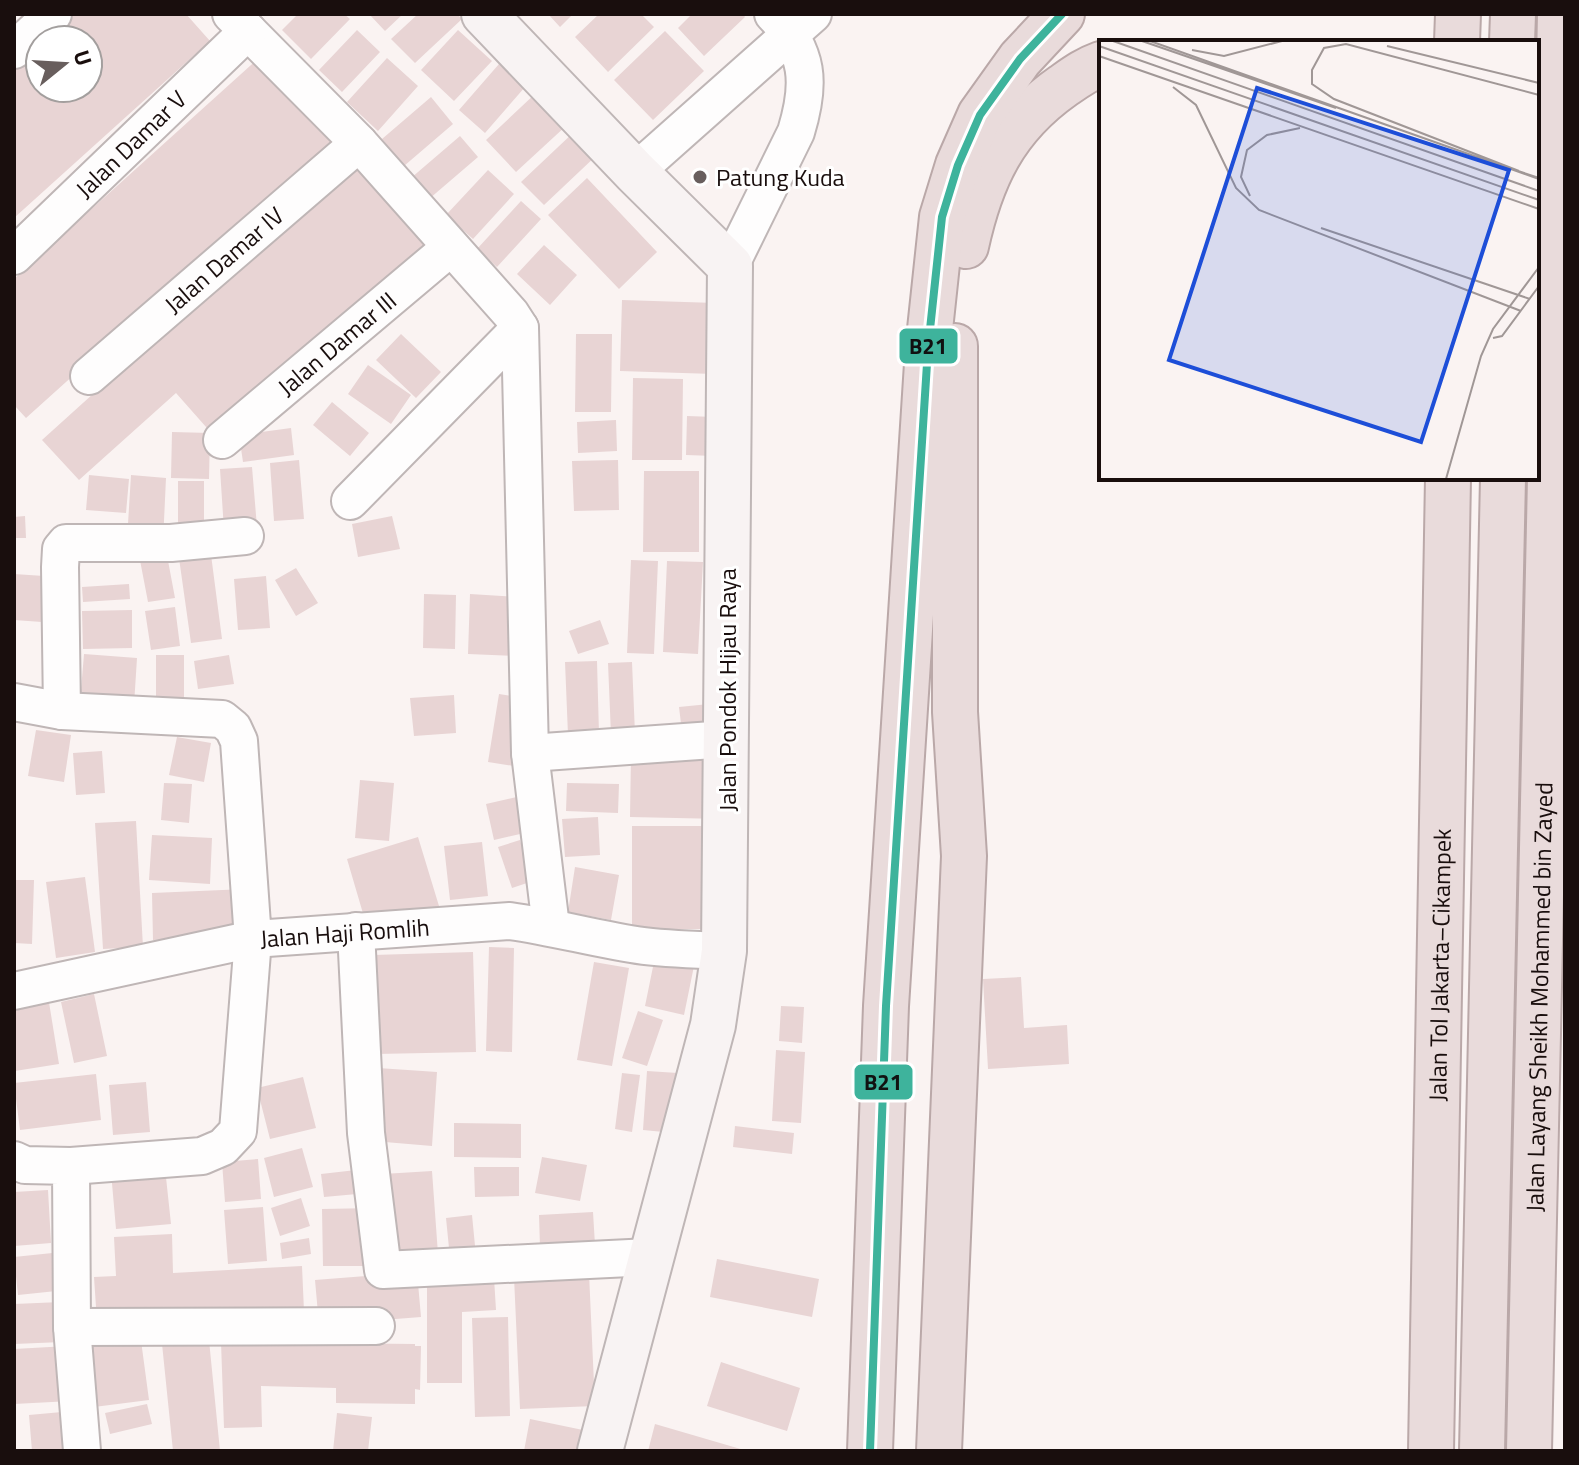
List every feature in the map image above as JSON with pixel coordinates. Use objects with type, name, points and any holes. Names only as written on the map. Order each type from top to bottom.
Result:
[{"type":"highway","points":[[870,1451],[886,1006],[928,348],[942,217],[958,165],[980,115],[1020,59],[1062,14]]},
{"type":"highway","points":[[1457,40],[1458,14]]},
{"type":"highway","points":[[1512,40],[1513,14]]},
{"type":"highway","name":"Jalan Layang Sheikh Mohammed bin Zayed","points":[[1529,1451],[1560,14]]},
{"type":"highway","points":[[939,1451],[964,856],[955,712],[955,347],[961,269],[974,210],[1004,143],[1035,105],[1099,65]]},
{"type":"highway","name":"Jalan Tol Jakarta–Cikampek","points":[[1431,1451],[1448,480]]},
{"type":"highway","name":"Jalan Layang Sheikh Mohammed bin Zayed","points":[[1482,1451],[1503,480]]},
{"type":"street","points":[[14,50],[53,14]]},
{"type":"street","points":[[484,14],[635,172],[730,266],[796,132],[803,108],[804,66],[793,21],[635,172]]},
{"type":"street","points":[[240,23],[359,143],[511,314],[520,328],[530,753],[551,927]]},
{"type":"street","name":"Jalan Damar V","points":[[14,256],[240,23]]},
{"type":"street","name":"Jalan Damar IV","points":[[89,376],[359,143]]},
{"type":"street","name":"Jalan Damar III","points":[[222,440],[450,248]]},
{"type":"street","name":"Jalan Pondok Hijau Raya","points":[[600,1451],[713,1025],[724,951],[730,266]]},
{"type":"street","points":[[350,501],[520,328]]},
{"type":"street","points":[[62,711],[60,567],[61,549],[66,543],[171,543],[245,536]]},
{"type":"street","name":"Jalan Haji Romlih","points":[[14,702],[62,711],[222,719],[233,728],[239,741],[253,939],[510,921],[645,946],[724,951]]},
{"type":"street","points":[[530,753],[727,739]]},
{"type":"street","points":[[356,931],[366,1133],[383,1270],[650,1257]]},
{"type":"street","points":[[14,991],[253,939],[238,1131],[223,1147],[202,1156],[71,1166],[25,1165],[14,1160]]},
{"type":"street","points":[[71,1166],[72,1327],[82,1451]]},
{"type":"street","points":[[72,1327],[376,1326]]},
{"type":"building","points":[[74,14],[186,14],[210,41],[14,218],[14,68],[24,59],[24,104],[104,104],[104,24],[63,24]]},
{"type":"building","points":[[298,14],[344,14],[350,19],[311,59],[282,30]]},
{"type":"building","points":[[369,14],[403,14],[385,31]]},
{"type":"building","points":[[418,14],[457,14],[462,19],[415,63],[391,39]]},
{"type":"building","points":[[548,14],[573,14],[560,27]]},
{"type":"building","points":[[599,14],[641,14],[654,27],[608,72],[575,37]]},
{"type":"building","points":[[692,14],[743,14],[745,17],[704,56],[678,28]]},
{"type":"building","points":[[357,30],[380,52],[342,92],[319,70]]},
{"type":"building","points":[[458,30],[492,61],[454,101],[421,70]]},
{"type":"building","points":[[665,31],[704,71],[653,120],[614,80]]},
{"type":"building","points":[[262,55],[336,139],[26,418],[14,405],[14,279]]},
{"type":"building","points":[[387,58],[418,86],[378,131],[347,102]]},
{"type":"building","points":[[499,64],[525,87],[485,133],[459,110]]},
{"type":"building","points":[[537,92],[567,125],[516,172],[486,140]]},
{"type":"building","points":[[431,97],[453,124],[404,166],[382,139]]},
{"type":"building","points":[[575,131],[598,154],[544,205],[521,182]]},
{"type":"building","points":[[460,136],[478,157],[429,199],[411,178]]},
{"type":"building","points":[[352,160],[427,243],[214,436],[176,393],[79,480],[42,440]]},
{"type":"building","points":[[488,170],[514,194],[473,239],[446,215]]},
{"type":"building","points":[[587,178],[657,252],[619,289],[548,215]]},
{"type":"building","points":[[521,201],[541,219],[497,267],[477,249]]},
{"type":"building","points":[[544,245],[577,275],[550,305],[517,274]]},
{"type":"building","points":[[622,300],[716,303],[714,374],[620,371]]},
{"type":"building","points":[[401,334],[441,372],[416,398],[376,360]]},
{"type":"building","points":[[576,334],[612,334],[611,412],[575,412]]},
{"type":"building","points":[[368,365],[411,395],[391,424],[348,394]]},
{"type":"building","points":[[633,378],[683,379],[682,460],[632,460]]},
{"type":"building","points":[[332,402],[369,433],[350,456],[313,425]]},
{"type":"building","points":[[687,416],[715,417],[714,456],[686,455]]},
{"type":"building","points":[[616,420],[617,451],[578,453],[577,422]]},
{"type":"building","points":[[291,428],[294,455],[243,462],[239,435]]},
{"type":"building","points":[[172,432],[210,433],[209,479],[171,478]]},
{"type":"building","points":[[299,460],[304,519],[274,521],[270,463]]},
{"type":"building","points":[[618,460],[619,510],[574,511],[572,461]]},
{"type":"building","points":[[252,467],[257,527],[224,530],[220,469]]},
{"type":"building","points":[[644,471],[699,471],[699,552],[643,552]]},
{"type":"building","points":[[89,475],[129,479],[126,513],[86,510]]},
{"type":"building","points":[[131,475],[166,478],[163,542],[127,540]]},
{"type":"building","points":[[178,481],[204,481],[204,538],[178,538]]},
{"type":"building","points":[[25,516],[26,538],[14,538],[14,517]]},
{"type":"building","points":[[392,516],[400,549],[358,557],[352,524]]},
{"type":"building","points":[[210,547],[222,639],[191,643],[178,551]]},
{"type":"building","points":[[166,550],[175,598],[148,602],[139,555]]},
{"type":"building","points":[[631,560],[658,561],[654,654],[627,653]]},
{"type":"building","points":[[667,561],[703,562],[698,654],[663,652]]},
{"type":"building","points":[[296,568],[318,603],[296,616],[275,580]]},
{"type":"building","points":[[14,574],[59,577],[56,623],[14,620]]},
{"type":"building","points":[[266,576],[270,628],[238,630],[234,579]]},
{"type":"building","points":[[129,584],[130,599],[83,602],[82,587]]},
{"type":"building","points":[[424,594],[456,595],[455,649],[423,648]]},
{"type":"building","points":[[470,594],[520,597],[517,656],[468,654]]},
{"type":"building","points":[[175,607],[180,646],[151,650],[145,611]]},
{"type":"building","points":[[132,610],[132,648],[83,649],[82,611]]},
{"type":"building","points":[[600,620],[609,644],[578,654],[569,631]]},
{"type":"building","points":[[84,654],[137,658],[134,705],[80,702]]},
{"type":"building","points":[[156,655],[184,655],[184,699],[156,699]]},
{"type":"building","points":[[229,655],[234,684],[198,689],[194,661]]},
{"type":"building","points":[[597,661],[599,734],[568,735],[565,662]]},
{"type":"building","points":[[632,662],[635,734],[611,735],[608,663]]},
{"type":"building","points":[[499,694],[524,698],[514,766],[488,762]]},
{"type":"building","points":[[454,695],[456,733],[414,736],[410,698]]},
{"type":"building","points":[[709,704],[712,729],[682,732],[679,707]]},
{"type":"building","points":[[36,730],[71,735],[64,782],[28,776]]},
{"type":"building","points":[[177,737],[211,743],[204,782],[169,775]]},
{"type":"building","points":[[102,751],[105,793],[76,795],[73,753]]},
{"type":"building","points":[[631,756],[723,758],[722,819],[630,817]]},
{"type":"building","points":[[360,780],[394,783],[389,841],[355,838]]},
{"type":"building","points":[[164,783],[192,784],[189,823],[161,820]]},
{"type":"building","points":[[567,783],[619,784],[618,813],[566,811]]},
{"type":"building","points":[[521,796],[529,832],[494,840],[486,804]]},
{"type":"building","points":[[598,817],[600,855],[565,857],[562,819]]},
{"type":"building","points":[[136,821],[143,947],[103,949],[95,823]]},
{"type":"building","points":[[632,826],[707,826],[706,929],[632,929]]},
{"type":"building","points":[[152,835],[212,838],[210,884],[149,880]]},
{"type":"building","points":[[418,837],[439,906],[367,927],[347,859]]},
{"type":"building","points":[[520,840],[533,881],[512,888],[498,847]]},
{"type":"building","points":[[482,842],[488,896],[450,900],[444,846]]},
{"type":"building","points":[[575,867],[619,875],[611,920],[568,912]]},
{"type":"building","points":[[85,877],[95,952],[56,958],[46,882]]},
{"type":"building","points":[[14,880],[34,880],[32,944],[14,943]]},
{"type":"building","points":[[246,889],[248,936],[153,940],[152,893]]},
{"type":"building","points":[[489,947],[514,948],[512,1052],[486,1051]]},
{"type":"building","points":[[473,952],[476,1052],[376,1054],[373,955]]},
{"type":"building","points":[[655,957],[694,966],[684,1015],[645,1006]]},
{"type":"building","points":[[594,962],[629,968],[612,1066],[577,1060]]},
{"type":"building","points":[[1021,977],[1024,1028],[1067,1025],[1069,1064],[988,1069],[983,979]]},
{"type":"building","points":[[47,990],[59,1064],[15,1071],[14,995]]},
{"type":"building","points":[[94,994],[107,1056],[74,1063],[61,1002]]},
{"type":"building","points":[[781,1006],[804,1007],[802,1043],[779,1041]]},
{"type":"building","points":[[638,1011],[663,1020],[647,1066],[622,1058]]},
{"type":"building","points":[[776,1050],[805,1052],[801,1123],[772,1121]]},
{"type":"building","points":[[378,1068],[437,1072],[432,1146],[373,1141]]},
{"type":"building","points":[[647,1071],[678,1073],[674,1133],[643,1130]]},
{"type":"building","points":[[622,1073],[640,1075],[632,1132],[615,1129]]},
{"type":"building","points":[[96,1074],[101,1120],[20,1130],[14,1083]]},
{"type":"building","points":[[303,1077],[316,1128],[270,1139],[257,1088]]},
{"type":"building","points":[[146,1082],[150,1132],[113,1135],[109,1085]]},
{"type":"building","points":[[454,1123],[521,1124],[521,1158],[454,1157]]},
{"type":"building","points":[[735,1126],[794,1133],[792,1154],[733,1147]]},
{"type":"building","points":[[302,1148],[313,1187],[274,1197],[264,1158]]},
{"type":"building","points":[[542,1157],[587,1165],[580,1201],[535,1193]]},
{"type":"building","points":[[258,1159],[261,1199],[225,1202],[222,1162]]},
{"type":"building","points":[[474,1167],[519,1167],[519,1196],[475,1197]]},
{"type":"building","points":[[165,1168],[171,1224],[116,1229],[111,1172]]},
{"type":"building","points":[[365,1169],[368,1193],[324,1197],[321,1174]]},
{"type":"building","points":[[432,1171],[438,1254],[388,1257],[383,1174]]},
{"type":"building","points":[[48,1190],[51,1243],[14,1246],[14,1192]]},
{"type":"building","points":[[301,1198],[310,1226],[280,1236],[271,1208]]},
{"type":"building","points":[[263,1207],[267,1261],[228,1264],[224,1210]]},
{"type":"building","points":[[374,1208],[375,1266],[323,1266],[322,1209]]},
{"type":"building","points":[[593,1212],[595,1245],[540,1247],[539,1215]]},
{"type":"building","points":[[472,1215],[476,1256],[450,1258],[446,1218]]},
{"type":"building","points":[[172,1234],[173,1273],[302,1266],[304,1311],[97,1322],[94,1277],[116,1276],[114,1237]]},
{"type":"building","points":[[309,1238],[311,1254],[282,1259],[280,1243]]},
{"type":"building","points":[[62,1252],[66,1290],[18,1295],[14,1257]]},
{"type":"building","points":[[717,1259],[819,1279],[812,1317],[710,1297]]},
{"type":"building","points":[[417,1272],[421,1317],[319,1325],[315,1280]]},
{"type":"building","points":[[589,1273],[595,1406],[520,1409],[514,1277]]},
{"type":"building","points":[[494,1278],[496,1310],[462,1312],[462,1383],[427,1383],[427,1282]]},
{"type":"building","points":[[61,1302],[62,1342],[14,1344],[14,1304]]},
{"type":"building","points":[[508,1317],[510,1416],[475,1417],[472,1318]]},
{"type":"building","points":[[208,1330],[220,1451],[173,1451],[161,1334]]},
{"type":"building","points":[[140,1333],[149,1400],[94,1407],[85,1340]]},
{"type":"building","points":[[221,1342],[415,1344],[421,1346],[420,1390],[415,1389],[415,1404],[336,1403],[336,1388],[261,1386],[262,1427],[224,1428]]},
{"type":"building","points":[[68,1346],[71,1401],[14,1404],[14,1349]]},
{"type":"building","points":[[721,1362],[800,1388],[787,1431],[707,1406]]},
{"type":"building","points":[[147,1404],[152,1424],[110,1434],[105,1413]]},
{"type":"building","points":[[73,1411],[77,1451],[32,1451],[29,1415]]},
{"type":"building","points":[[337,1413],[372,1417],[368,1451],[333,1451]]},
{"type":"building","points":[[530,1419],[583,1430],[578,1451],[524,1451]]},
{"type":"building","points":[[655,1424],[744,1450],[744,1451],[648,1451]]},
{"type":"transit line","name":"B21","points":[[870,1451],[886,1006],[928,348],[942,217],[958,165],[980,115],[1020,59],[1062,14]]},
{"type":"place","name":"Patung Kuda","points":[[700,177]]}]
